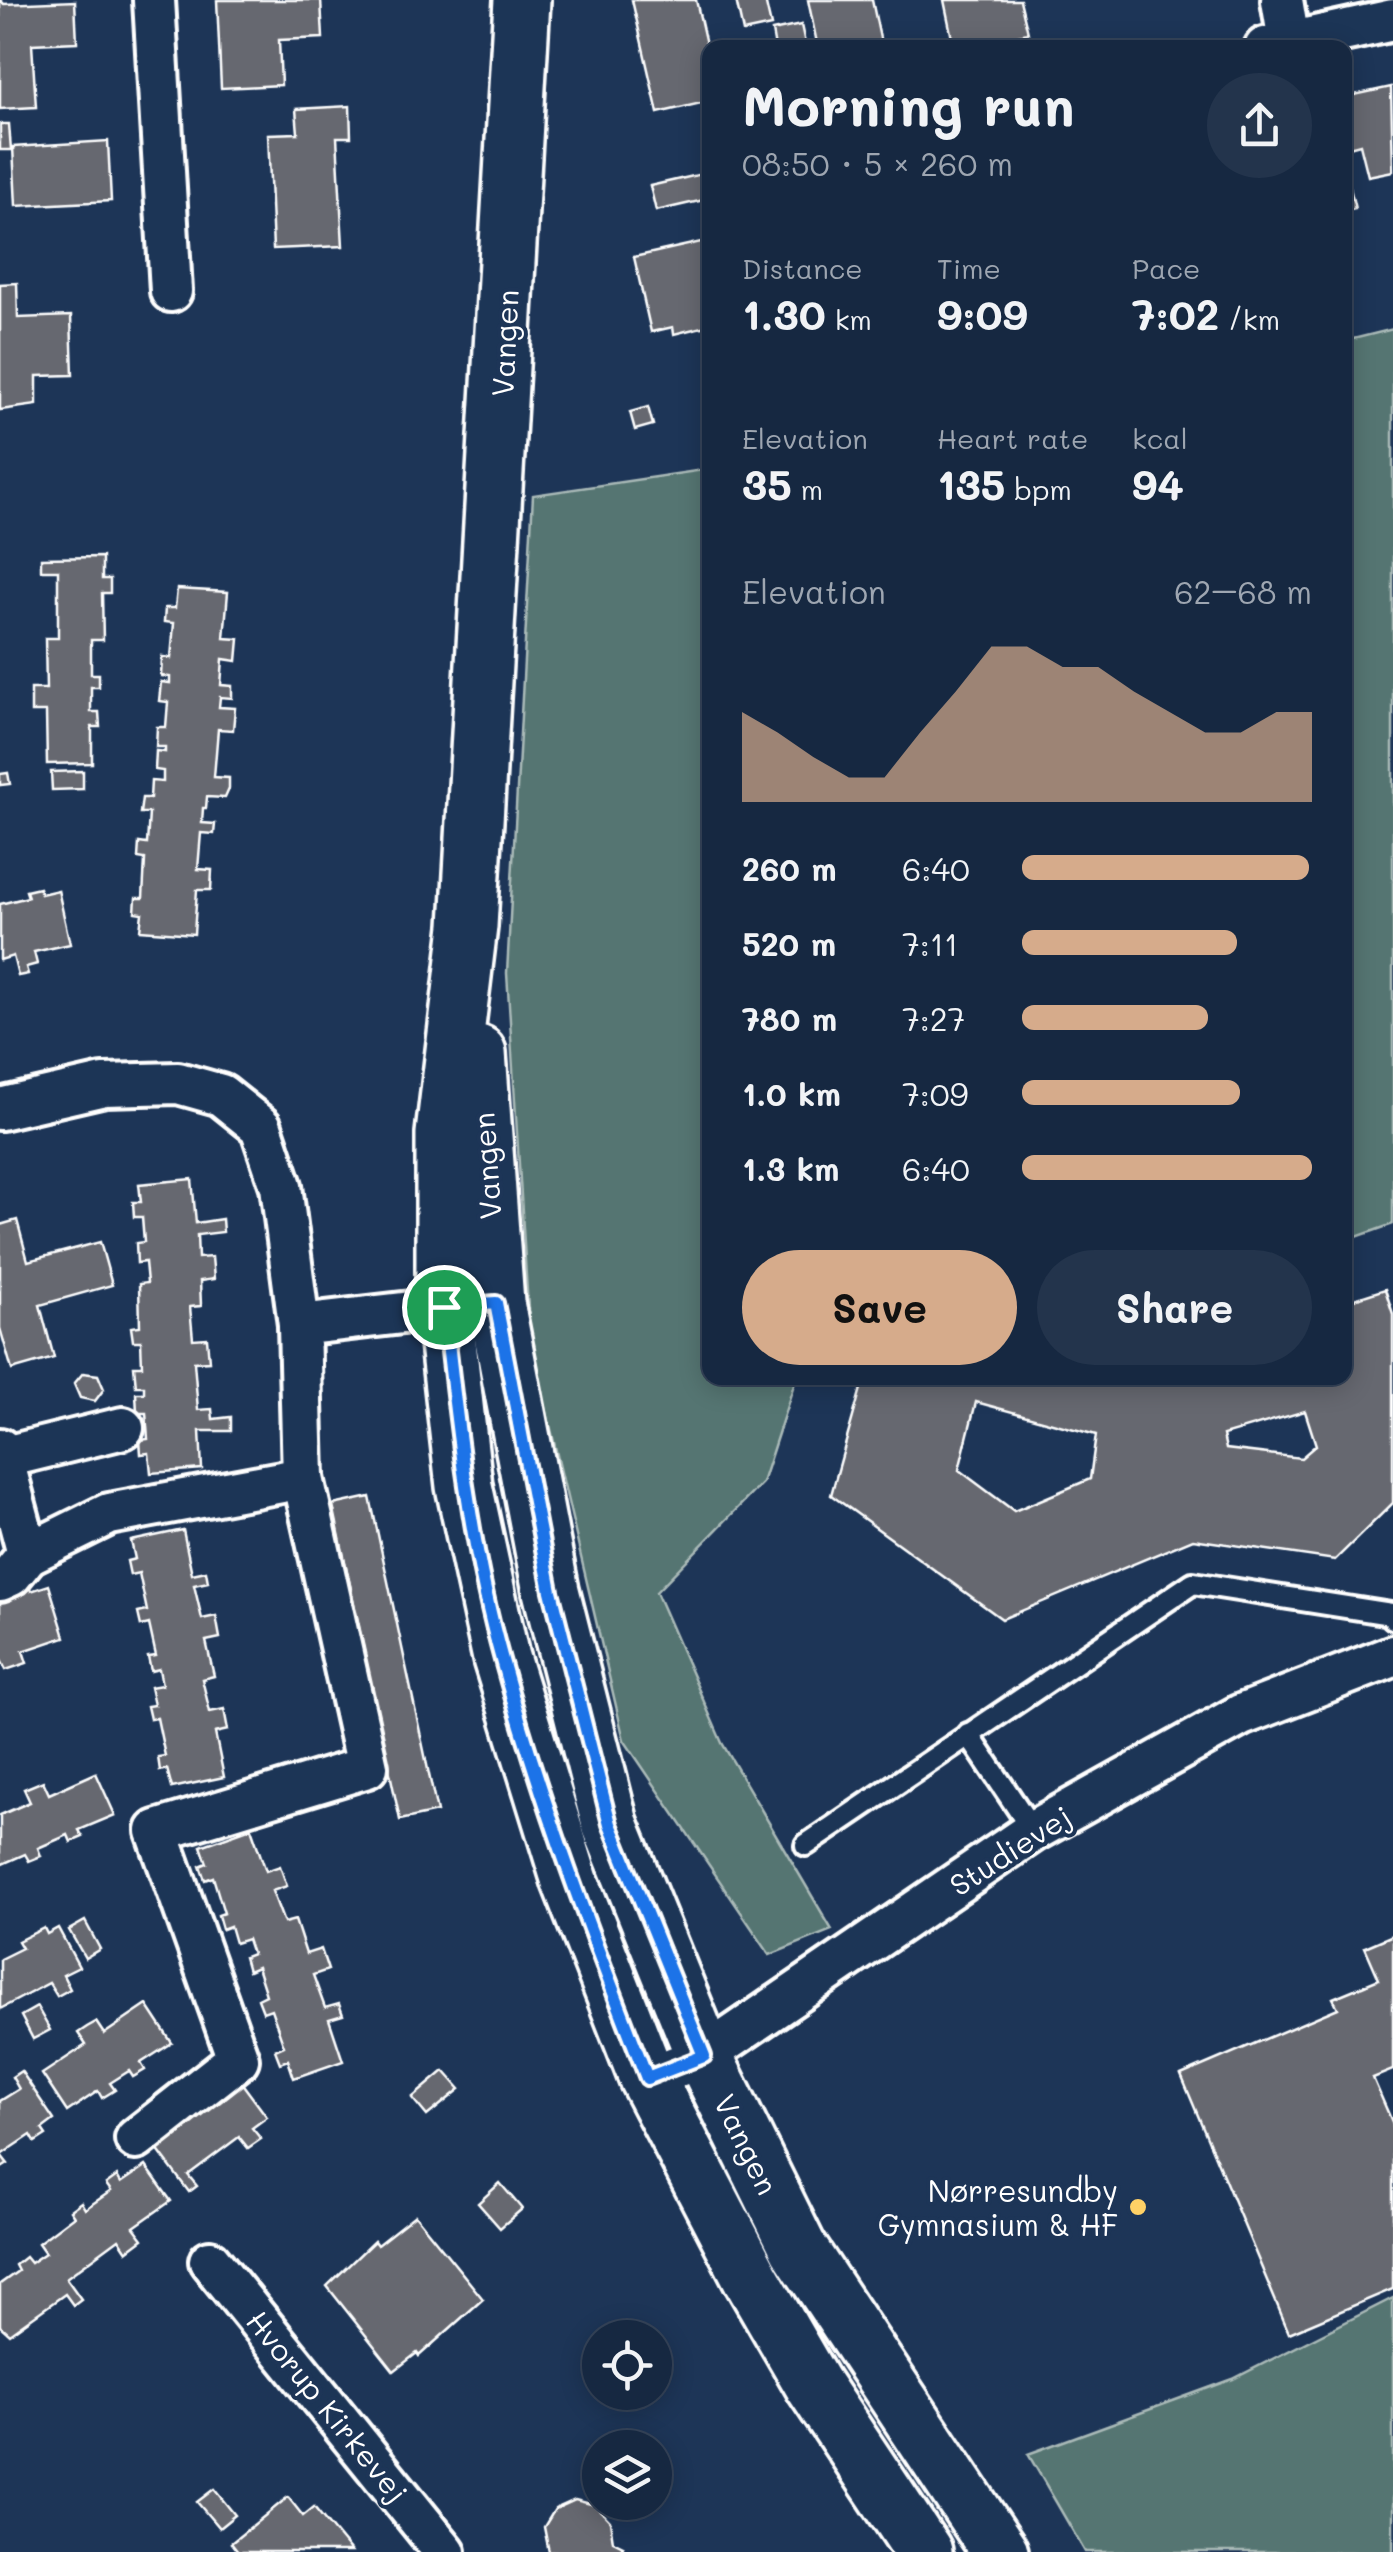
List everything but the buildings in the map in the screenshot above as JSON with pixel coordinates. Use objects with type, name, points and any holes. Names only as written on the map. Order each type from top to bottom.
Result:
[{"type":"street","points":[[154,0],[171,291]]},
{"type":"street","name":"Vangen","points":[[522,0],[470,926],[444,1134],[470,1305],[551,1591],[610,1824],[704,2056],[798,2247],[983,2546]]},
{"type":"street","points":[[1278,40],[1282,0]]},
{"type":"street","points":[[1300,40],[1393,20]]},
{"type":"street","points":[[0,1109],[104,1085],[178,1084],[221,1095],[261,1127],[281,1186],[299,1325],[303,1478],[366,1767],[158,1831],[238,2059],[136,2139]]},
{"type":"street","points":[[299,1325],[470,1305]]},
{"type":"street","name":"Vangen","points":[[470,1305],[464,1486],[501,1658],[570,1881],[647,2078],[804,2370],[924,2552]]},
{"type":"street","points":[[124,1428],[3,1453],[14,1567],[108,1514],[303,1478]]},
{"type":"street","name":"Studievej","points":[[647,2078],[704,2056],[1033,1831],[1242,1715],[1393,1656]]},
{"type":"street","name":"Hvorup Kirkevej","points":[[210,2260],[445,2552]]},
{"type":"lane","points":[[806,1845],[1193,1582],[1391,1614],[1393,1618]]},
{"type":"lane","points":[[968,1734],[1033,1831]]},
{"type":"green space","points":[[1393,329],[1393,1224],[1352,1239],[1352,339]]},
{"type":"green space","points":[[702,470],[702,1385],[794,1385],[762,1483],[656,1592],[722,1743],[832,1930],[770,1955],[624,1740],[530,1340],[507,973],[533,495]]},
{"type":"green space","points":[[1393,2298],[1393,2552],[1085,2552],[1028,2454],[1233,2379]]},
{"type":"place","name":"Nørresundby Gymnasium & HF","points":[[1138,2207]]},
{"type":"route","points":[[496,1303],[551,1591],[610,1824],[704,2056],[647,2078],[570,1881],[501,1658],[464,1486],[444,1307],[496,1303]]}]
